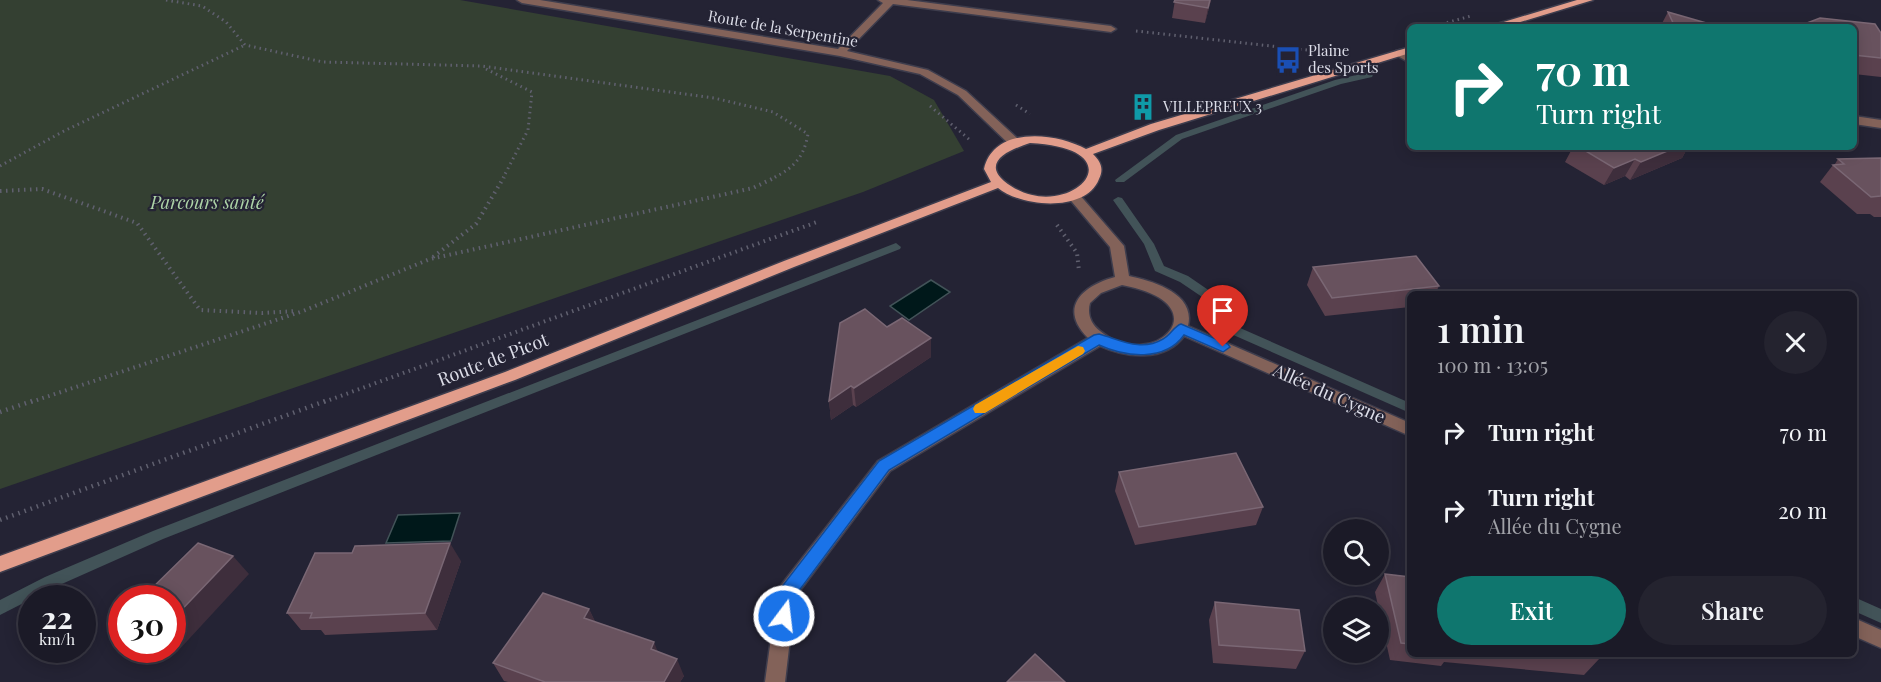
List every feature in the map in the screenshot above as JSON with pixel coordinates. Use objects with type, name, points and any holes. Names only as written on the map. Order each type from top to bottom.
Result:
[{"type":"main road","points":[[1503,24],[1588,0]]},
{"type":"main road","points":[[1085,153],[1155,127],[1407,54]]},
{"type":"main road","points":[[1044,139],[1074,146],[1085,153],[1093,162],[1095,172],[1093,181],[1085,190],[1057,200],[1032,199],[1008,192],[997,184],[991,174],[990,165],[994,156],[1002,148],[1014,142],[1044,139]]},
{"type":"main road","name":"Route de Picot","points":[[0,564],[510,376],[810,255],[997,184]]},
{"type":"street","name":"Route de la Serpentine","points":[[522,0],[840,53],[924,72],[962,93],[1014,142]]},
{"type":"street","points":[[840,53],[887,1],[1111,29]]},
{"type":"street","points":[[1857,120],[1881,124]]},
{"type":"street","points":[[1073,196],[1117,246],[1122,280]]},
{"type":"street","points":[[1122,280],[1137,281],[1163,291],[1180,308],[1183,319],[1181,329],[1168,342],[1147,350],[1130,350],[1113,346],[1099,339],[1084,322],[1081,316],[1086,295],[1108,283],[1122,280]]},
{"type":"street","name":"Allée du Cygne","points":[[1181,329],[1407,429]]},
{"type":"street","points":[[775,682],[786,594],[884,466],[1099,339]]},
{"type":"street","points":[[1857,628],[1881,639]]},
{"type":"path","points":[[166,0],[202,6],[226,22],[245,45]]},
{"type":"path","points":[[1111,29],[1316,51]]},
{"type":"path","points":[[0,166],[64,131],[245,45],[323,62],[481,66],[714,98],[774,112],[808,134],[807,146],[800,163],[753,188],[430,259],[303,311],[0,412]]},
{"type":"path","points":[[430,259],[476,224],[491,201],[528,130],[532,92],[481,66]]},
{"type":"path","points":[[923,102],[974,143]]},
{"type":"path","points":[[0,191],[42,189],[137,223],[200,310],[262,314],[303,311]]},
{"type":"path","points":[[0,520],[825,219]]},
{"type":"path","points":[[1054,222],[1077,253],[1082,305]]},
{"type":"green space","name":"Parcours santé","points":[[0,0],[460,0],[890,76],[934,100],[964,151],[863,192],[0,489]]},
{"type":"shaded area","points":[[931,280],[950,292],[909,320],[890,306]]},
{"type":"shaded area","points":[[460,513],[451,541],[386,543],[398,515]]},
{"type":"building","points":[[1175,0],[1210,0],[1208,8],[1174,2]]},
{"type":"building","points":[[1668,12],[1710,24],[1674,24]]},
{"type":"building","points":[[1820,18],[1875,24],[1881,33],[1881,58],[1857,55],[1857,24],[1804,24]]},
{"type":"building","points":[[1584,150],[1670,150],[1641,162],[1635,159],[1614,168]]},
{"type":"building","points":[[1881,158],[1881,196],[1871,197],[1833,165],[1844,164],[1838,159]]},
{"type":"building","points":[[1416,256],[1439,286],[1332,298],[1313,267]]},
{"type":"building","points":[[865,309],[887,327],[902,318],[931,338],[854,388],[851,386],[829,401],[840,323]]},
{"type":"building","points":[[1236,453],[1263,507],[1139,527],[1119,472]]},
{"type":"building","points":[[198,543],[233,556],[186,605],[186,585],[155,585]]},
{"type":"building","points":[[450,543],[425,613],[310,618],[312,613],[287,613],[315,553],[352,553],[355,546]]},
{"type":"building","points":[[1389,574],[1407,577],[1407,644],[1401,643],[1388,585]]},
{"type":"building","points":[[543,593],[589,609],[584,618],[654,642],[651,649],[677,659],[664,682],[545,682],[493,663]]},
{"type":"building","points":[[1215,602],[1299,610],[1305,651],[1219,645]]},
{"type":"building","points":[[1035,654],[1065,682],[1007,682]]},
{"type":"waterway","points":[[1120,180],[1179,137],[1338,82],[1369,75]]},
{"type":"waterway","points":[[1118,200],[1149,244],[1159,268],[1184,279],[1216,301],[1226,327],[1407,407]]},
{"type":"waterway","points":[[0,608],[50,582],[158,535],[896,247]]},
{"type":"waterway","points":[[1857,605],[1881,616]]},
{"type":"slow traffic","points":[[980,409],[1078,351]]},
{"type":"place","name":"Plaine des Sports","points":[[1288,60]]},
{"type":"place","name":"VILLEPREUX 3","points":[[1143,107]]},
{"type":"route","points":[[784,616],[786,594],[884,466],[1099,339],[1113,346],[1130,350],[1147,350],[1162,346],[1174,339],[1181,329],[1223,347]]}]
